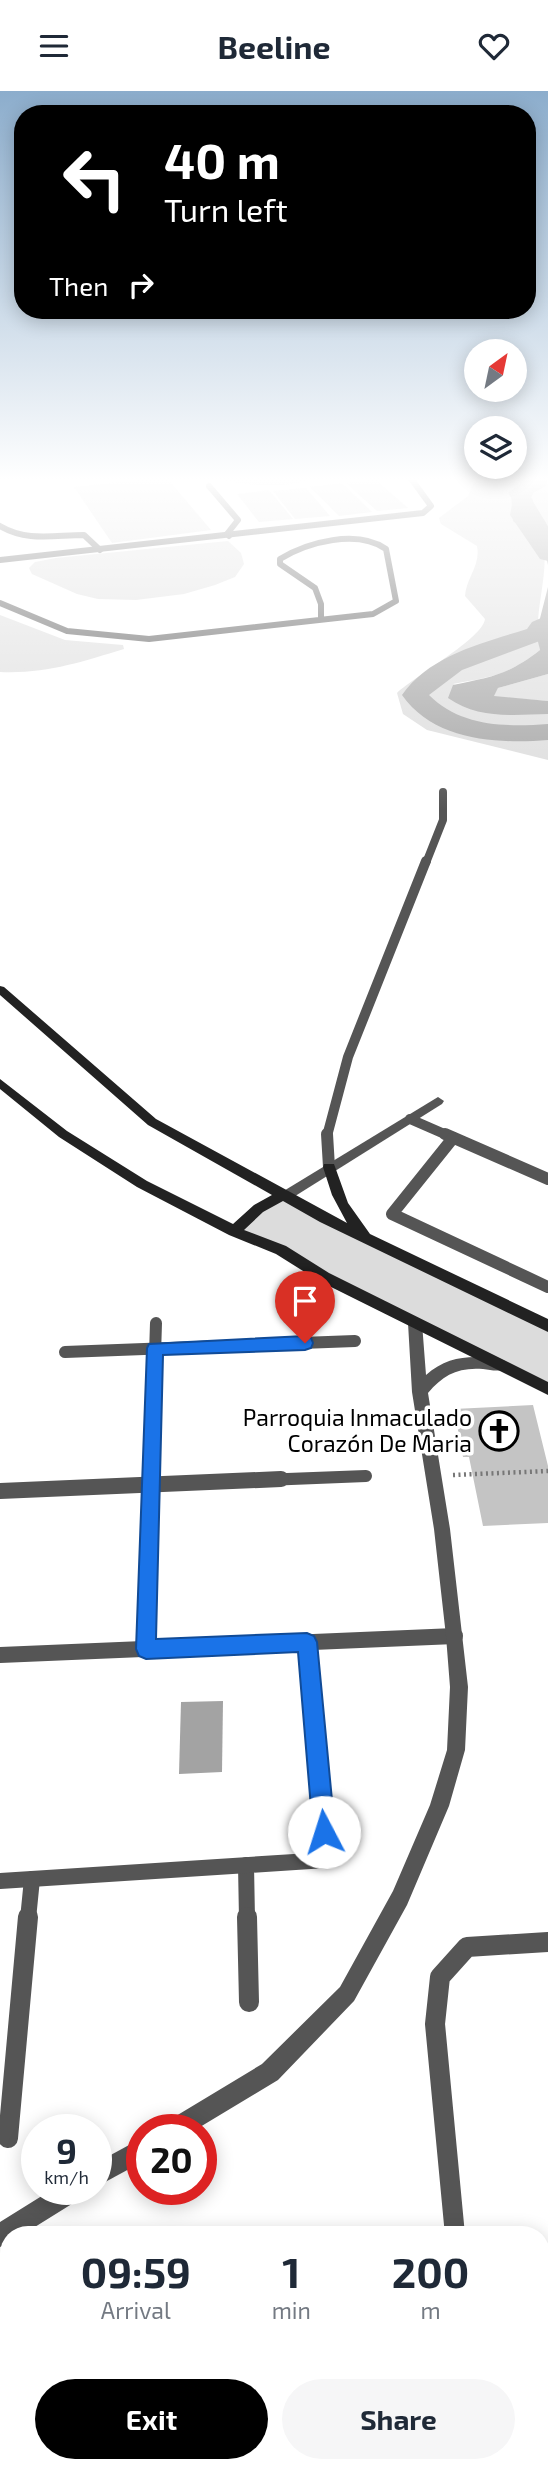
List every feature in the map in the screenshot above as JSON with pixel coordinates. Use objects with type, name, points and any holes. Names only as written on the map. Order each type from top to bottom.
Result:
[{"type":"main road","points":[[0,989],[152,1122],[205,1154],[368,1240],[548,1326]]},
{"type":"main road","points":[[0,1083],[63,1134],[142,1184],[234,1231],[281,1250],[324,1277],[548,1389]]},
{"type":"main road","points":[[330,1167],[335,1192],[348,1217],[368,1240]]},
{"type":"main road","points":[[234,1231],[261,1204],[287,1195]]},
{"type":"street","points":[[287,1195],[438,1101]]},
{"type":"street","points":[[200,2114],[270,2072],[346,1994],[400,1898],[439,1806],[456,1750],[459,1688],[455,1636],[420,1392],[415,1323]]},
{"type":"street","points":[[420,1392],[433,1375],[452,1364],[476,1361],[500,1366]]},
{"type":"street","points":[[18,2226],[50,2205]]},
{"type":"lane","points":[[316,588],[322,596],[321,619]]},
{"type":"lane","points":[[0,603],[67,631],[117,638],[149,639],[373,614],[396,601],[394,588]]},
{"type":"lane","points":[[330,1167],[327,1133],[348,1057],[443,820],[443,792]]},
{"type":"lane","points":[[410,1119],[548,1179]]},
{"type":"lane","points":[[453,1137],[392,1214],[548,1287]]},
{"type":"lane","points":[[146,1649],[156,1323]]},
{"type":"lane","points":[[65,1352],[355,1342]]},
{"type":"lane","points":[[0,1491],[366,1476]]},
{"type":"lane","points":[[0,1655],[455,1636]]},
{"type":"lane","points":[[0,1881],[326,1860],[307,1642]]},
{"type":"lane","points":[[246,1865],[249,2003]]},
{"type":"lane","points":[[8,2138],[32,1879]]},
{"type":"lane","points":[[455,2226],[435,2024],[440,1977],[467,1947],[548,1942]]},
{"type":"path","points":[[434,1476],[548,1471]]},
{"type":"shaded area","points":[[64,588],[204,588],[184,594],[136,600],[98,599]]},
{"type":"shaded area","points":[[467,588],[542,588],[538,625],[540,650],[499,674],[453,684],[523,714],[548,714],[548,760],[427,730],[403,714],[397,693],[473,636],[485,619],[465,596]]},
{"type":"shaded area","points":[[548,588],[548,674],[498,688],[494,696],[548,701],[548,714],[483,713],[459,705],[448,698],[453,685],[499,674],[540,650],[536,634]]},
{"type":"shaded area","points":[[0,615],[65,640],[123,645],[124,649],[48,669],[0,672]]},
{"type":"shaded area","points":[[548,674],[548,701],[493,697],[498,688]]},
{"type":"shaded area","points":[[287,1195],[548,1326],[548,1389],[234,1231]]},
{"type":"shaded area","points":[[223,1701],[222,1772],[179,1774],[181,1702]]},
{"type":"building","points":[[533,1405],[548,1466],[548,1523],[483,1526],[469,1457],[463,1457],[454,1409]]},
{"type":"waterway","points":[[548,622],[540,627],[536,634],[453,664],[425,683],[415,695],[427,708],[458,725],[494,733],[548,732]]},
{"type":"place","name":"Parroquia Inmaculado Corazón De Maria","points":[[499,1431]]},
{"type":"route","points":[[305,1343],[155,1348],[146,1649],[307,1642],[324,1832]]}]
